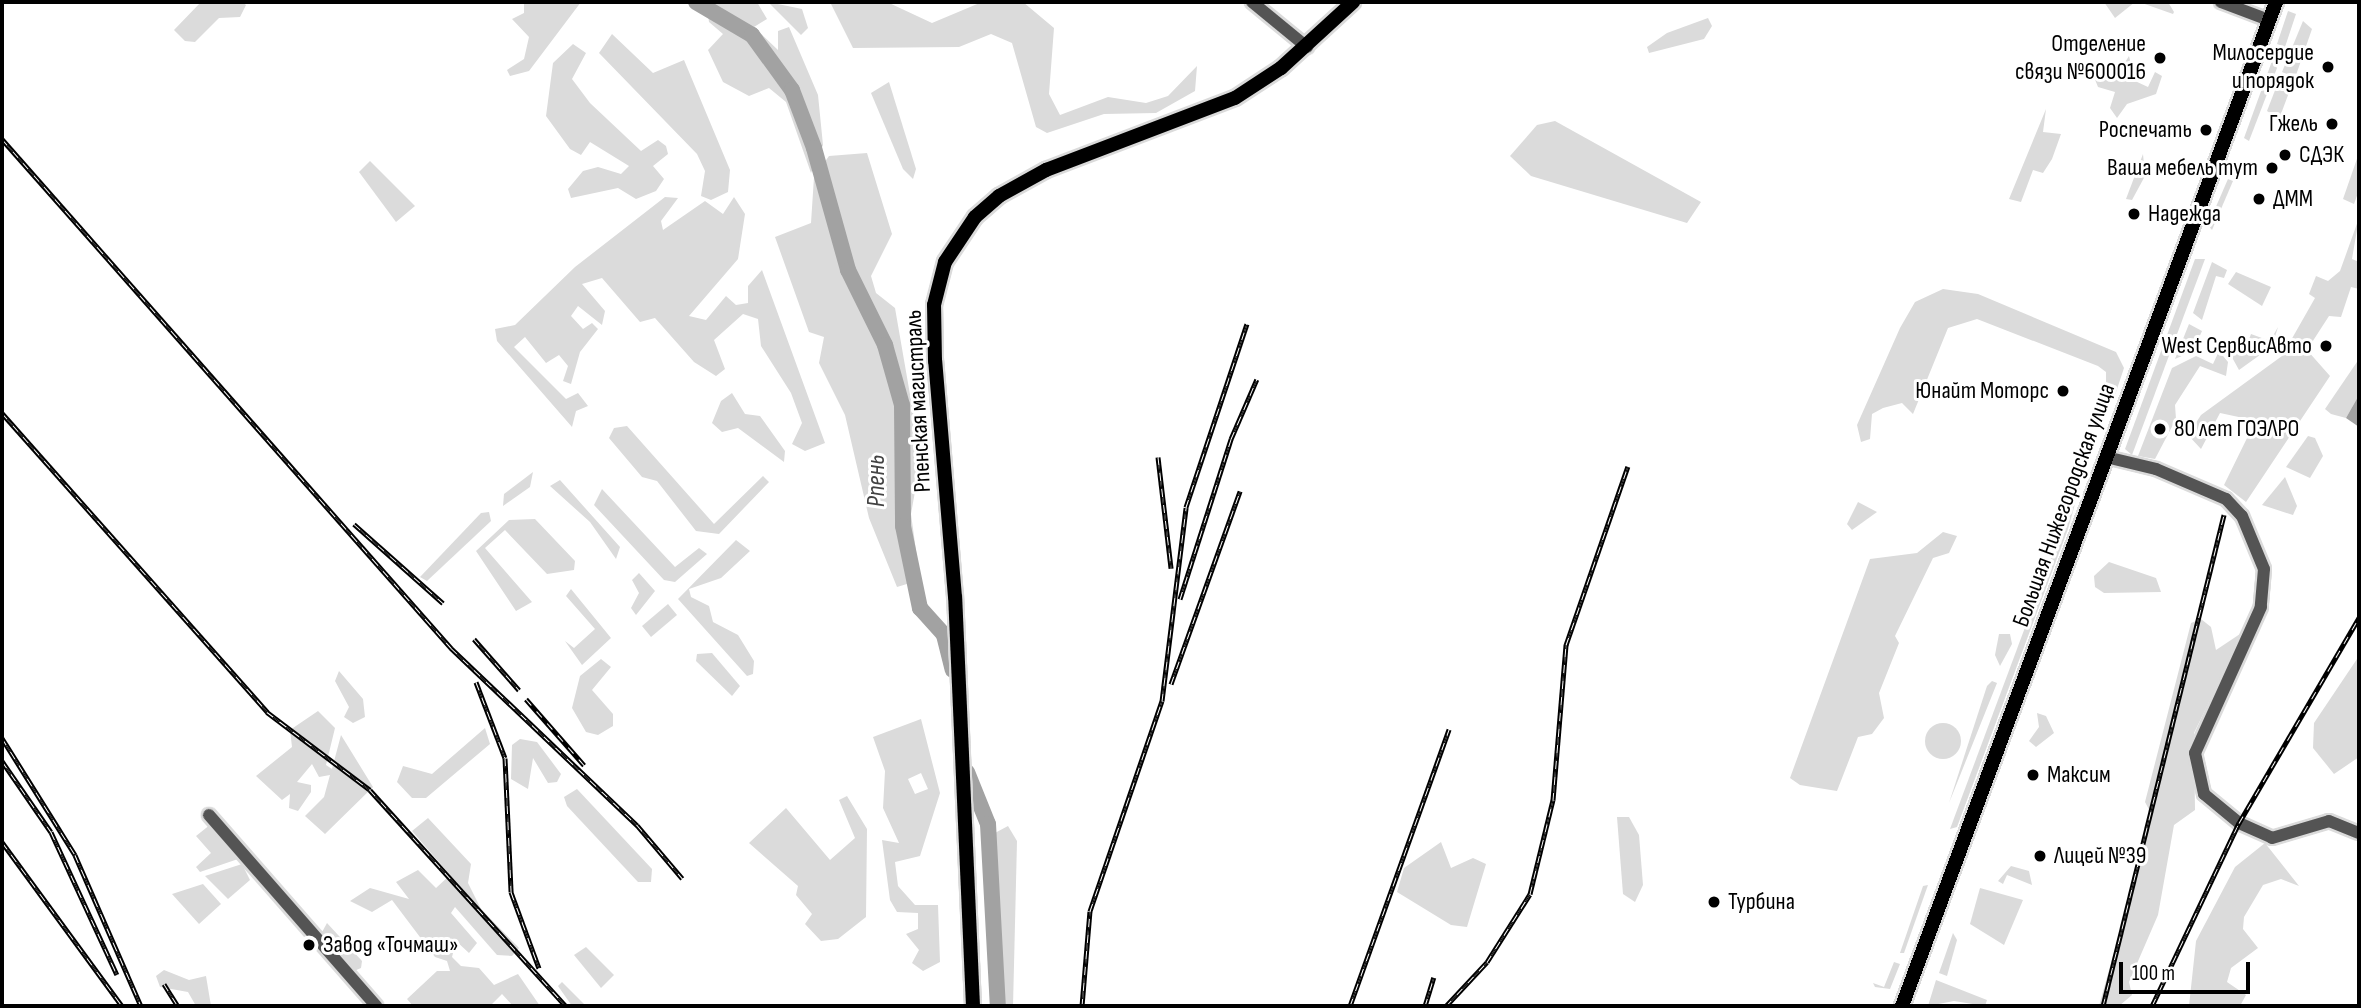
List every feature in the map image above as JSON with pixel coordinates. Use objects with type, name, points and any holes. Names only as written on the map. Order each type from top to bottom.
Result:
[{"type":"main road","name":"Рпенская магистраль","points":[[970,1006],[972,991],[955,597],[934,305],[959,237],[991,203],[1023,181],[1235,98],[1307,47],[1353,2]]},
{"type":"main road","name":"Большая Нижегородская улица","points":[[1902,1006],[2276,2]]},
{"type":"street","points":[[1252,2],[1307,47]]},
{"type":"street","points":[[2221,2],[2269,20]]},
{"type":"street","points":[[2106,457],[2156,469],[2226,499],[2242,516],[2264,569],[2261,607],[2195,753],[2204,794],[2239,823],[2272,838],[2329,821],[2359,833]]},
{"type":"street","points":[[208,815],[376,1006]]},
{"type":"shaded area","points":[[201,2],[242,2],[246,5],[240,17],[219,18],[195,42],[185,41],[174,30]]},
{"type":"shaded area","points":[[524,2],[581,2],[529,71],[510,76],[507,70],[524,59],[529,37],[512,19],[524,13]]},
{"type":"shaded area","points":[[706,2],[757,2],[767,19],[754,27],[778,50],[778,31],[789,27],[818,95],[823,145],[811,173],[786,102],[769,88],[749,96],[723,82],[708,50],[723,34],[709,22]]},
{"type":"shaded area","points":[[768,2],[802,9],[808,28],[801,35]]},
{"type":"shaded area","points":[[830,2],[887,2],[932,23],[982,2],[1023,2],[1054,28],[1049,94],[1060,115],[1108,97],[1146,103],[1168,96],[1197,66],[1195,91],[1156,113],[1104,114],[1047,133],[1036,127],[1012,43],[991,34],[959,47],[853,48]]},
{"type":"shaded area","points":[[2104,2],[2135,2],[2115,18]]},
{"type":"shaded area","points":[[2139,2],[2168,2],[2174,12],[2173,14]]},
{"type":"shaded area","points":[[2288,11],[2296,14],[2285,47],[2277,44]]},
{"type":"shaded area","points":[[1708,18],[1712,26],[1704,39],[1649,53],[1647,47],[1667,33]]},
{"type":"shaded area","points":[[2303,21],[2312,29],[2295,78],[2282,72]]},
{"type":"shaded area","points":[[612,34],[653,73],[684,60],[730,170],[728,192],[711,200],[701,196],[705,171],[697,154],[599,53]]},
{"type":"shaded area","points":[[573,44],[586,53],[572,79],[590,103],[641,151],[658,140],[666,146],[668,154],[653,166],[664,179],[656,191],[636,199],[618,188],[571,198],[568,189],[583,171],[598,167],[621,174],[629,166],[590,142],[581,155],[570,149],[546,116],[553,63]]},
{"type":"shaded area","points":[[2129,56],[2135,81],[2148,87],[2155,72],[2162,76],[2156,94],[2127,104],[2117,118],[2110,108],[2115,92],[2098,87],[2094,77],[2099,70],[2119,72]]},
{"type":"shaded area","points":[[2272,61],[2277,68],[2249,141],[2244,138]]},
{"type":"shaded area","points":[[2279,80],[2293,82],[2279,119],[2267,111]]},
{"type":"shaded area","points":[[889,82],[916,169],[913,179],[903,169],[871,93]]},
{"type":"shaded area","points":[[2046,109],[2043,132],[2061,134],[2052,159],[2043,173],[2033,170],[2021,202],[2009,199]]},
{"type":"shaded area","points":[[1555,121],[1701,202],[1687,223],[1531,176],[1510,156],[1537,125]]},
{"type":"shaded area","points":[[867,153],[892,234],[871,276],[876,293],[895,308],[921,458],[911,514],[920,580],[897,587],[869,518],[845,415],[819,363],[824,337],[809,332],[775,237],[811,223],[814,177],[829,156]]},
{"type":"shaded area","points":[[2359,153],[2359,190],[2354,204],[2343,199]]},
{"type":"shaded area","points":[[2143,154],[2145,176],[2132,200],[2126,199]]},
{"type":"shaded area","points":[[370,161],[415,206],[396,222],[359,172]]},
{"type":"shaded area","points":[[2228,179],[2233,181],[2212,230],[2208,225]]},
{"type":"shaded area","points":[[665,197],[678,198],[661,221],[663,230],[705,201],[723,214],[734,197],[745,214],[738,259],[689,316],[706,320],[726,296],[736,305],[748,303],[748,286],[762,270],[825,443],[805,451],[792,444],[802,423],[791,393],[761,346],[758,319],[743,314],[714,340],[725,369],[716,376],[694,362],[655,318],[640,322],[602,278],[582,284],[605,311],[602,325],[578,306],[571,316],[583,329],[592,323],[598,329],[580,352],[571,384],[563,381],[568,366],[559,355],[546,363],[525,337],[514,347],[566,399],[578,393],[588,406],[576,411],[572,427],[497,341],[495,329],[515,325],[575,267]]},
{"type":"shaded area","points":[[2359,218],[2352,259],[2359,262],[2359,289],[2351,287],[2341,317],[2329,316],[2307,350],[2330,376],[2246,502],[2224,485],[2250,432],[2248,419],[2220,413],[2201,449],[2188,435],[2201,415],[2282,356],[2315,298],[2309,294],[2316,276],[2328,281],[2340,271]]},
{"type":"shaded area","points":[[2195,259],[2205,259],[2132,455],[2125,449]]},
{"type":"shaded area","points":[[2212,262],[2227,270],[2224,278],[2216,276],[2202,320],[2193,313]]},
{"type":"shaded area","points":[[2236,272],[2271,287],[2262,306],[2228,284]]},
{"type":"shaded area","points":[[1943,289],[1978,294],[2116,352],[2124,368],[2114,398],[2106,394],[2106,372],[2098,366],[1977,319],[1948,328],[1913,414],[1902,403],[1883,408],[1872,414],[1870,439],[1861,442],[1857,425],[1900,328],[1915,302]]},
{"type":"shaded area","points":[[2189,324],[2202,331],[2193,351],[2175,359]]},
{"type":"shaded area","points":[[2278,327],[2273,343],[2248,342],[2251,334],[2270,341]]},
{"type":"shaded area","points":[[2223,341],[2234,348],[2240,342],[2271,347],[2239,370]]},
{"type":"shaded area","points":[[2219,351],[2228,362],[2226,376],[2200,366],[2175,405],[2176,419],[2155,459],[2138,456],[2172,368],[2196,356],[2213,364]]},
{"type":"shaded area","points":[[2359,359],[2359,395],[2346,418],[2331,414],[2325,409]]},
{"type":"shaded area","points":[[732,393],[745,414],[760,416],[785,451],[784,462],[738,428],[722,432],[712,423],[721,401]]},
{"type":"shaded area","points":[[2359,395],[2359,427],[2346,418]]},
{"type":"shaded area","points":[[627,426],[714,524],[763,476],[769,482],[719,534],[696,531],[657,481],[642,477],[609,438],[614,428]]},
{"type":"shaded area","points":[[2308,436],[2315,438],[2323,456],[2310,478],[2286,467]]},
{"type":"shaded area","points":[[2088,458],[2068,529],[1957,827],[1950,829]]},
{"type":"shaded area","points":[[533,472],[530,487],[503,506],[504,494]]},
{"type":"shaded area","points":[[2285,477],[2297,506],[2293,515],[2262,505]]},
{"type":"shaded area","points":[[560,480],[620,547],[616,559],[590,522],[550,486]]},
{"type":"shaded area","points":[[602,489],[675,567],[699,548],[707,554],[675,582],[664,580],[594,505]]},
{"type":"shaded area","points":[[1858,502],[1877,512],[1852,530],[1847,524]]},
{"type":"shaded area","points":[[489,512],[491,521],[427,581],[420,577],[481,513]]},
{"type":"shaded area","points":[[535,519],[575,561],[574,570],[547,574],[505,530],[485,548],[532,602],[516,611],[476,551],[509,520]]},
{"type":"shaded area","points":[[1943,532],[1957,536],[1949,553],[1933,558],[1895,636],[1899,643],[1879,693],[1884,718],[1872,734],[1858,737],[1837,791],[1800,785],[1790,778],[1870,559],[1917,553]]},
{"type":"shaded area","points":[[736,540],[750,551],[721,578],[689,589],[691,597],[709,606],[713,622],[738,635],[754,661],[753,674],[747,676],[678,599]]},
{"type":"shaded area","points":[[2109,562],[2156,578],[2161,592],[2104,593],[2095,587],[2094,576]]},
{"type":"shaded area","points":[[639,573],[655,591],[636,615],[631,608],[639,593],[632,580]]},
{"type":"shaded area","points":[[571,589],[611,638],[582,665],[565,641],[574,648],[595,629],[566,596]]},
{"type":"shaded area","points":[[668,604],[677,615],[651,637],[642,626]]},
{"type":"shaded area","points":[[2201,619],[2211,627],[2216,650],[2243,632],[2194,733],[2195,810],[2174,825],[2158,915],[2129,982],[2132,995],[2119,1006],[2099,1006],[2152,815],[2145,802],[2191,623]]},
{"type":"shaded area","points":[[1999,634],[2010,634],[2012,644],[2000,666],[1995,655]]},
{"type":"shaded area","points":[[712,653],[740,686],[732,696],[696,661],[697,654]]},
{"type":"shaded area","points":[[2359,656],[2359,757],[2334,774],[2313,748],[2314,723]]},
{"type":"shaded area","points":[[601,659],[611,667],[592,690],[613,714],[613,726],[598,735],[586,732],[572,708],[580,676]]},
{"type":"shaded area","points":[[339,671],[363,699],[365,717],[353,723],[344,717],[349,707],[335,681]]},
{"type":"shaded area","points":[[1992,681],[1997,683],[1949,803],[1987,686]]},
{"type":"shaded area","points":[[318,711],[335,728],[326,765],[332,769],[341,735],[373,787],[325,834],[305,816],[324,797],[330,775],[319,777],[312,764],[297,782],[311,785],[311,792],[298,811],[289,808],[290,794],[282,800],[256,776],[292,747],[290,730]]},
{"type":"shaded area","points":[[2037,713],[2046,716],[2054,733],[2036,747],[2029,741],[2039,727]]},
{"type":"shaded area","points":[[921,719],[940,793],[920,856],[895,862],[898,886],[915,905],[938,905],[940,962],[923,971],[912,963],[919,950],[906,934],[918,929],[918,913],[897,912],[890,900],[882,840],[899,843],[883,808],[885,771],[873,737]],"holes":[[[921,773],[928,789],[915,794],[908,779]]]},
{"type":"shaded area","points":[[1943,723],[1956,728],[1961,741],[1956,754],[1943,759],[1930,754],[1925,741],[1930,728]]},
{"type":"shaded area","points":[[485,728],[490,744],[426,798],[412,798],[397,782],[403,766],[432,774]]},
{"type":"shaded area","points":[[520,739],[537,742],[561,774],[557,782],[548,783],[533,758],[528,789],[511,779],[512,745]]},
{"type":"shaded area","points":[[577,789],[652,869],[651,882],[638,882],[567,806],[564,797]]},
{"type":"shaded area","points":[[847,796],[867,829],[866,917],[838,939],[821,941],[805,924],[812,914],[796,895],[798,886],[749,843],[786,808],[830,860],[855,838],[839,800]]},
{"type":"shaded area","points":[[1617,817],[1629,817],[1639,835],[1643,885],[1635,902],[1623,894]]},
{"type":"shaded area","points":[[428,818],[471,864],[468,883],[481,909],[519,948],[512,956],[497,955],[455,907],[451,913],[477,943],[469,953],[456,941],[452,957],[461,966],[479,968],[494,985],[518,974],[540,1006],[513,1006],[502,994],[490,1006],[413,1006],[407,999],[437,971],[450,971],[447,961],[435,957],[392,900],[372,912],[350,901],[370,888],[409,899],[396,882],[418,870],[436,888],[450,875],[412,831]]},
{"type":"shaded area","points":[[211,824],[241,858],[200,872],[196,867],[211,853],[196,836]]},
{"type":"shaded area","points":[[1008,826],[1017,841],[1013,1006],[1002,1006],[993,834]]},
{"type":"shaded area","points":[[1441,842],[1451,868],[1473,858],[1486,864],[1467,927],[1451,925],[1397,892],[1404,868]]},
{"type":"shaded area","points":[[2265,843],[2299,886],[2281,879],[2263,885],[2244,917],[2243,929],[2258,948],[2231,968],[2227,982],[2246,995],[2240,1006],[2189,1006],[2196,941],[2235,867]]},
{"type":"shaded area","points":[[242,864],[250,880],[228,899],[205,876]]},
{"type":"shaded area","points":[[2011,866],[2029,871],[2032,885],[2007,875],[2003,884],[1998,881]]},
{"type":"shaded area","points":[[203,884],[221,904],[199,924],[172,894]]},
{"type":"shaded area","points":[[1928,885],[1904,953],[1900,953],[1923,886]]},
{"type":"shaded area","points":[[1980,888],[2023,900],[2004,945],[1970,924]]},
{"type":"shaded area","points":[[327,923],[362,961],[361,968],[354,971],[321,934]]},
{"type":"shaded area","points":[[1953,933],[1957,940],[1947,976],[1939,973]]},
{"type":"shaded area","points":[[586,947],[614,975],[601,988],[574,955]]},
{"type":"shaded area","points":[[1894,962],[1900,964],[1890,989],[1875,987],[1873,983],[1884,987]]},
{"type":"shaded area","points":[[164,970],[189,980],[206,976],[211,1006],[196,1006],[188,992],[160,987],[156,976]]},
{"type":"shaded area","points":[[1936,980],[1987,1000],[1985,1006],[1954,1001],[1928,1006]]},
{"type":"shaded area","points":[[562,982],[586,1006],[572,1006],[558,986]]},
{"type":"waterway","name":"Рпень","points":[[696,2],[752,35],[792,90],[814,148],[848,270],[885,345],[902,405],[903,526],[920,608],[944,635],[953,670]]},
{"type":"waterway","name":"Рпень","points":[[967,772],[988,824],[998,1006]]},
{"type":"railway","points":[[2,139],[451,648],[637,825],[682,878]]},
{"type":"railway","points":[[1082,1006],[1090,911],[1162,701],[1186,507],[1247,324]]},
{"type":"railway","points":[[1180,599],[1231,439],[1257,379]]},
{"type":"railway","points":[[2,413],[267,712],[370,790],[566,1006]]},
{"type":"railway","points":[[1158,457],[1171,568]]},
{"type":"railway","points":[[1446,1006],[1487,962],[1530,894],[1553,800],[1566,645],[1628,466]]},
{"type":"railway","points":[[1171,684],[1240,491]]},
{"type":"railway","points":[[2103,1006],[2224,515]]},
{"type":"railway","points":[[354,524],[443,603]]},
{"type":"railway","points":[[2152,1006],[2239,823],[2359,618]]},
{"type":"railway","points":[[474,639],[519,690]]},
{"type":"railway","points":[[476,682],[505,758],[511,892],[539,968]]},
{"type":"railway","points":[[526,699],[584,765]]},
{"type":"railway","points":[[1350,1006],[1449,729]]},
{"type":"railway","points":[[2,738],[75,855],[141,1006]]},
{"type":"railway","points":[[2,761],[51,832],[117,975]]},
{"type":"railway","points":[[2,842],[122,1006]]},
{"type":"railway","points":[[1425,1006],[1434,977]]},
{"type":"railway","points":[[164,984],[178,1006]]},
{"type":"place","name":"Отделение связи №600016","points":[[2160,58]]},
{"type":"place","name":"Милосердие и порядок","points":[[2328,67]]},
{"type":"place","name":"Гжель","points":[[2332,124]]},
{"type":"place","name":"Роспечать","points":[[2206,130]]},
{"type":"place","name":"СДЭК","points":[[2285,155]]},
{"type":"place","name":"Ваша мебель тут","points":[[2272,168]]},
{"type":"place","name":"ДММ","points":[[2259,199]]},
{"type":"place","name":"Надежда","points":[[2134,214]]},
{"type":"place","name":"West СервисАвто","points":[[2326,346]]},
{"type":"place","name":"Юнайт Моторс","points":[[2063,391]]},
{"type":"place","name":"80 лет ГОЭЛРО","points":[[2160,429]]},
{"type":"place","name":"Максим","points":[[2033,775]]},
{"type":"place","name":"Лицей №39","points":[[2040,856]]},
{"type":"place","name":"Турбина","points":[[1714,902]]},
{"type":"place","name":"Завод «Точмаш»","points":[[309,945]]}]
